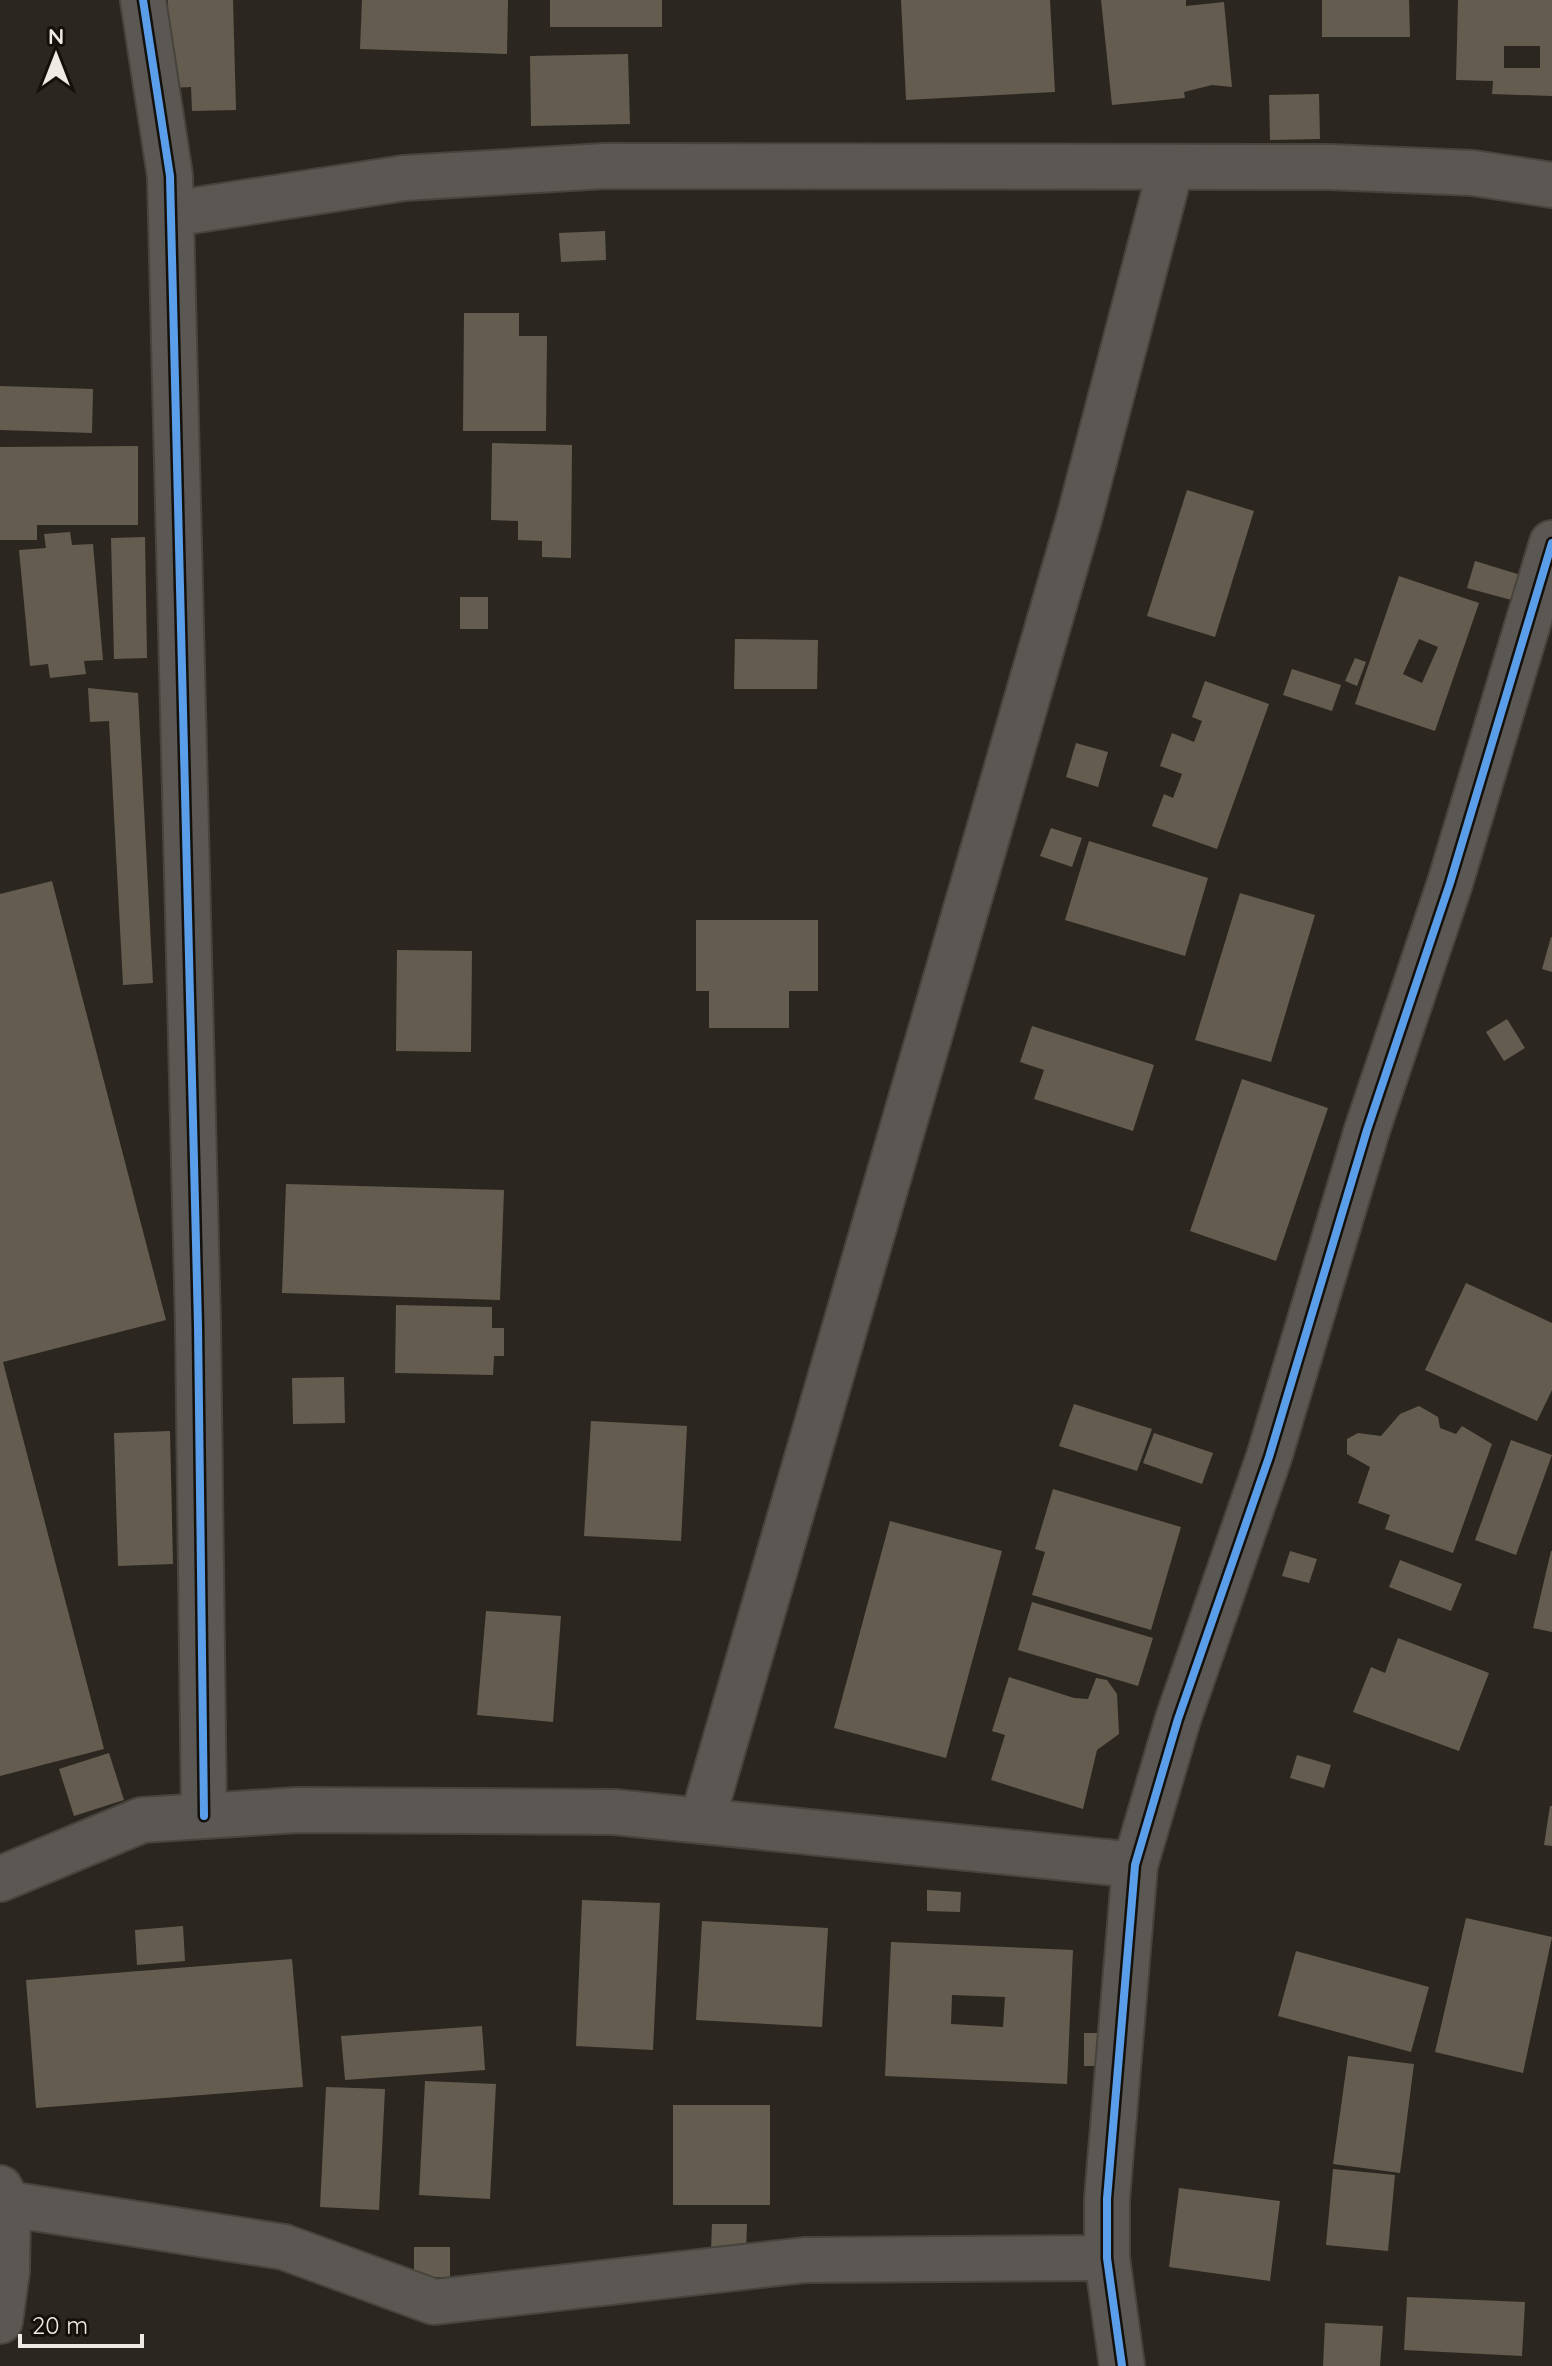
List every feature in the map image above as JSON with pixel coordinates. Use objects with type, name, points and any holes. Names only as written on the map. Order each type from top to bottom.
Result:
[{"type":"street","points":[[143,0],[170,176],[198,1326],[204,1816]]},
{"type":"street","points":[[171,214],[404,178],[605,166],[1330,167],[1473,173],[1552,185]]},
{"type":"street","points":[[702,1821],[1079,519],[1171,167]]},
{"type":"street","points":[[1122,2366],[1107,2258],[1107,2199],[1135,1865],[1178,1719],[1269,1457],[1367,1130],[1450,883],[1552,543]]},
{"type":"street","points":[[0,1879],[142,1820],[297,1810],[614,1812],[1135,1865]]},
{"type":"street","points":[[0,2321],[7,2271],[4,2196],[284,2247],[434,2302],[805,2260],[1107,2258]]},
{"type":"building","points":[[168,0],[233,0],[236,110],[192,111],[191,87],[172,88],[156,7],[168,6]]},
{"type":"building","points":[[362,0],[508,0],[507,54],[360,49]]},
{"type":"building","points":[[550,0],[662,0],[662,27],[550,27]]},
{"type":"building","points":[[901,0],[1050,0],[1055,92],[906,100]]},
{"type":"building","points":[[1101,0],[1186,0],[1186,6],[1224,2],[1232,87],[1212,85],[1184,92],[1185,98],[1112,105]]},
{"type":"building","points":[[1322,0],[1409,0],[1410,37],[1322,37]]},
{"type":"building","points":[[1458,0],[1552,0],[1552,96],[1492,94],[1493,81],[1456,80]],"holes":[[[1504,46],[1540,46],[1540,68],[1504,68]]]},
{"type":"building","points":[[628,54],[630,124],[531,126],[530,56]]},
{"type":"building","points":[[1319,94],[1320,139],[1270,140],[1269,95]]},
{"type":"building","points":[[605,231],[606,260],[561,262],[559,233]]},
{"type":"building","points":[[464,313],[519,313],[519,336],[547,336],[546,431],[463,431]]},
{"type":"building","points":[[0,386],[93,389],[92,433],[0,430]]},
{"type":"building","points":[[492,443],[572,445],[571,558],[542,557],[542,541],[518,540],[518,521],[491,520]]},
{"type":"building","points":[[138,446],[138,525],[37,525],[37,540],[0,540],[0,447]]},
{"type":"building","points":[[1187,490],[1254,511],[1215,637],[1147,616]]},
{"type":"building","points":[[70,532],[72,545],[93,544],[103,660],[84,661],[86,674],[50,678],[48,664],[30,666],[19,550],[46,548],[44,534]]},
{"type":"building","points":[[145,537],[147,658],[114,659],[111,538]]},
{"type":"building","points":[[1475,561],[1524,576],[1515,601],[1467,588]]},
{"type":"building","points":[[1399,576],[1479,603],[1435,731],[1355,704]],"holes":[[[1419,639],[1438,647],[1422,683],[1403,674]]]},
{"type":"building","points":[[460,597],[488,597],[488,629],[460,629]]},
{"type":"building","points":[[735,639],[818,640],[817,689],[734,689]]},
{"type":"building","points":[[1355,658],[1366,662],[1357,686],[1345,681]]},
{"type":"building","points":[[1292,669],[1341,685],[1332,711],[1283,695]]},
{"type":"building","points":[[1205,681],[1269,704],[1217,849],[1152,826],[1164,794],[1173,798],[1182,774],[1160,766],[1172,733],[1194,742],[1202,721],[1192,717]]},
{"type":"building","points":[[88,688],[138,693],[153,983],[123,985],[109,721],[90,722]]},
{"type":"building","points":[[1076,743],[1108,752],[1098,787],[1066,777]]},
{"type":"building","points":[[1051,828],[1082,838],[1072,867],[1040,856]]},
{"type":"building","points":[[1089,841],[1208,878],[1185,956],[1065,920]]},
{"type":"building","points":[[52,881],[166,1320],[3,1362],[104,1749],[0,1776],[0,894]]},
{"type":"building","points":[[1240,893],[1315,915],[1271,1062],[1195,1040]]},
{"type":"building","points":[[696,920],[818,920],[818,991],[789,991],[789,1028],[709,1028],[709,991],[696,991]]},
{"type":"building","points":[[1552,937],[1552,972],[1542,969]]},
{"type":"building","points":[[397,950],[472,951],[471,1052],[396,1051]]},
{"type":"building","points":[[1507,1019],[1525,1048],[1504,1061],[1486,1032]]},
{"type":"building","points":[[1032,1026],[1154,1065],[1133,1131],[1034,1099],[1044,1070],[1020,1062]]},
{"type":"building","points":[[1242,1079],[1328,1108],[1276,1261],[1190,1231]]},
{"type":"building","points":[[286,1184],[504,1190],[500,1300],[282,1293]]},
{"type":"building","points":[[1466,1283],[1552,1323],[1552,1390],[1537,1421],[1425,1370]]},
{"type":"building","points":[[396,1305],[492,1307],[492,1328],[504,1328],[504,1356],[494,1356],[493,1375],[395,1373]]},
{"type":"building","points":[[344,1377],[345,1423],[293,1424],[292,1378]]},
{"type":"building","points":[[1074,1404],[1152,1429],[1137,1471],[1059,1446]]},
{"type":"building","points":[[1419,1406],[1438,1417],[1440,1428],[1456,1434],[1462,1426],[1492,1444],[1453,1553],[1385,1529],[1390,1515],[1358,1503],[1370,1467],[1347,1454],[1347,1439],[1358,1433],[1381,1436],[1400,1414]]},
{"type":"building","points":[[591,1421],[687,1426],[681,1541],[584,1536]]},
{"type":"building","points":[[170,1431],[173,1564],[118,1566],[114,1433]]},
{"type":"building","points":[[1154,1433],[1213,1453],[1202,1484],[1143,1463]]},
{"type":"building","points":[[1511,1440],[1552,1455],[1516,1555],[1475,1540]]},
{"type":"building","points":[[1053,1489],[1181,1527],[1151,1630],[1032,1595],[1045,1552],[1035,1549]]},
{"type":"building","points":[[890,1521],[1002,1551],[946,1758],[834,1728]]},
{"type":"building","points":[[1290,1551],[1317,1559],[1309,1583],[1282,1576]]},
{"type":"building","points":[[1552,1551],[1552,1632],[1533,1628]]},
{"type":"building","points":[[1400,1560],[1462,1584],[1451,1611],[1389,1587]]},
{"type":"building","points":[[1032,1602],[1153,1638],[1138,1686],[1018,1650]]},
{"type":"building","points":[[486,1611],[561,1616],[553,1722],[477,1715]]},
{"type":"building","points":[[1398,1638],[1489,1673],[1459,1751],[1353,1712],[1371,1667],[1385,1673]]},
{"type":"building","points":[[1009,1677],[1074,1698],[1088,1699],[1096,1678],[1107,1680],[1117,1694],[1119,1734],[1097,1750],[1083,1809],[991,1780],[1005,1735],[992,1731]]},
{"type":"building","points":[[109,1753],[124,1800],[74,1816],[59,1769]]},
{"type":"building","points":[[1297,1755],[1331,1765],[1324,1788],[1290,1778]]},
{"type":"building","points":[[1552,1806],[1552,1846],[1544,1845]]},
{"type":"building","points":[[927,1890],[961,1892],[960,1912],[927,1911]]},
{"type":"building","points":[[582,1900],[660,1903],[653,2050],[576,2046]]},
{"type":"building","points":[[1466,1918],[1552,1937],[1523,2073],[1435,2052]]},
{"type":"building","points":[[702,1921],[828,1928],[822,2027],[696,2020]]},
{"type":"building","points":[[183,1926],[185,1961],[137,1965],[135,1930]]},
{"type":"building","points":[[891,1942],[1073,1950],[1067,2084],[885,2076]],"holes":[[[952,1995],[1005,1997],[1003,2027],[951,2024]]]},
{"type":"building","points":[[1296,1951],[1429,1987],[1411,2052],[1278,2016]]},
{"type":"building","points":[[292,1959],[303,2087],[36,2108],[26,1980]]},
{"type":"building","points":[[482,2026],[485,2070],[345,2080],[341,2036]]},
{"type":"building","points":[[1084,2033],[1108,2033],[1108,2066],[1084,2066]]},
{"type":"building","points":[[1348,2056],[1414,2064],[1400,2173],[1333,2164]]},
{"type":"building","points":[[425,2081],[496,2084],[490,2199],[419,2195]]},
{"type":"building","points":[[326,2087],[385,2089],[379,2210],[320,2207]]},
{"type":"building","points":[[673,2105],[770,2105],[770,2205],[673,2205]]},
{"type":"building","points":[[1333,2169],[1395,2175],[1388,2251],[1326,2245]]},
{"type":"building","points":[[1179,2188],[1280,2201],[1270,2281],[1169,2267]]},
{"type":"building","points":[[712,2224],[747,2224],[746,2253],[711,2251]]},
{"type":"building","points":[[414,2247],[450,2247],[450,2277],[414,2277]]},
{"type":"building","points":[[1407,2297],[1525,2302],[1522,2356],[1404,2350]]},
{"type":"building","points":[[1325,2323],[1383,2326],[1380,2366],[1323,2366]]},
{"type":"cycle path","points":[[143,0],[170,176],[198,1326],[204,1816]]},
{"type":"cycle path","points":[[1122,2366],[1107,2258],[1107,2199],[1135,1865],[1178,1719],[1269,1457],[1367,1130],[1450,883],[1552,543]]}]
